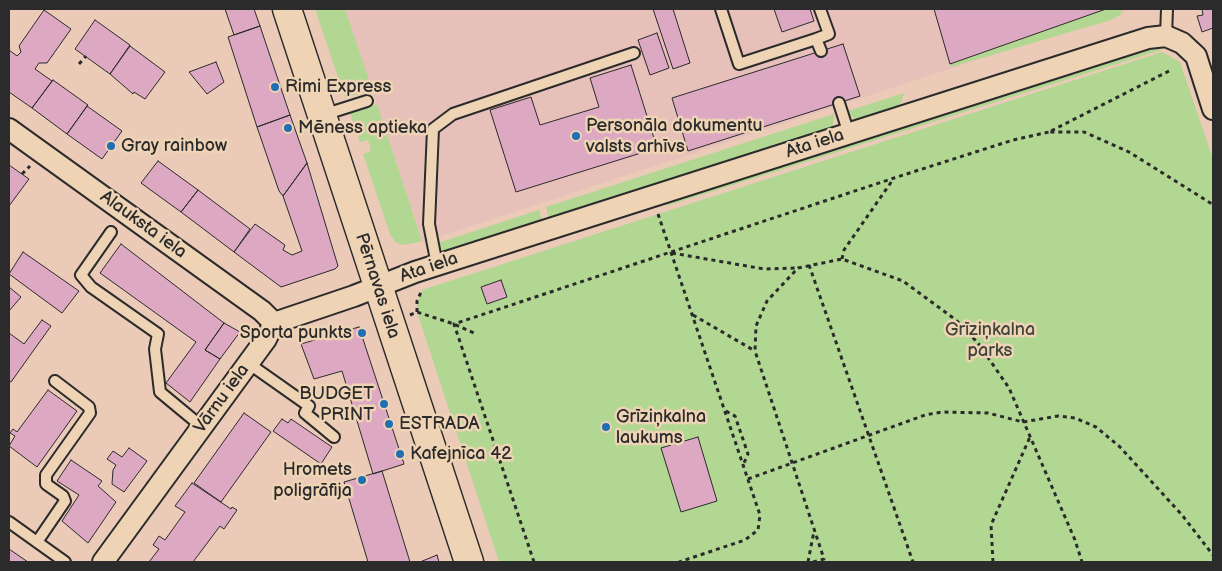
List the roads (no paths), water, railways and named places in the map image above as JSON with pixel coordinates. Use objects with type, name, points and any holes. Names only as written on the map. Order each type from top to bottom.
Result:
[{"type":"main road","name":"Pērnavas iela","points":[[287,9],[323,115],[377,288],[469,562]]},
{"type":"street","points":[[1166,36],[1182,43],[1196,56],[1213,109]]},
{"type":"street","name":"Ata iela","points":[[377,288],[437,265],[1148,38],[1166,36]]},
{"type":"street","name":"Alauksta iela","points":[[9,129],[262,311],[274,323]]},
{"type":"street","points":[[274,323],[377,288]]},
{"type":"street","name":"Vārnu iela","points":[[103,562],[248,363],[274,323]]},
{"type":"lane","points":[[721,9],[739,64],[829,34],[820,9]]},
{"type":"lane","points":[[1166,36],[1167,9]]},
{"type":"lane","points":[[816,39],[821,51]]},
{"type":"lane","points":[[437,265],[429,224],[433,129],[453,114],[634,53]]},
{"type":"lane","points":[[323,115],[367,101]]},
{"type":"lane","points":[[839,103],[849,134]]},
{"type":"lane","points":[[112,232],[81,275],[91,287],[158,334],[155,349],[160,392],[202,426]]},
{"type":"lane","points":[[248,363],[309,406],[305,414],[334,437]]},
{"type":"lane","points":[[37,542],[65,501],[63,496],[46,484],[46,475],[90,413],[89,407],[56,381]]},
{"type":"lane","points":[[9,522],[65,562]]},
{"type":"place","name":"Rimi Express","points":[[275,87]]},
{"type":"place","name":"Mēness aptieka","points":[[288,128]]},
{"type":"place","name":"Personāla dokumentu valsts arhīvs","points":[[576,136]]},
{"type":"place","name":"Gray rainbow","points":[[111,146]]},
{"type":"place","name":"Sporta punkts","points":[[362,333]]},
{"type":"place","name":"BUDGET PRINT","points":[[384,404]]},
{"type":"place","name":"ESTRADA","points":[[389,424]]},
{"type":"place","name":"Grīziņkalna laukums","points":[[606,427]]},
{"type":"place","name":"Kafejnīca 42","points":[[400,454]]},
{"type":"place","name":"Hromets poligrāfija","points":[[362,480]]},
{"type":"park label","name":"Grīziņkalna parks","points":[[990,340]]}]
